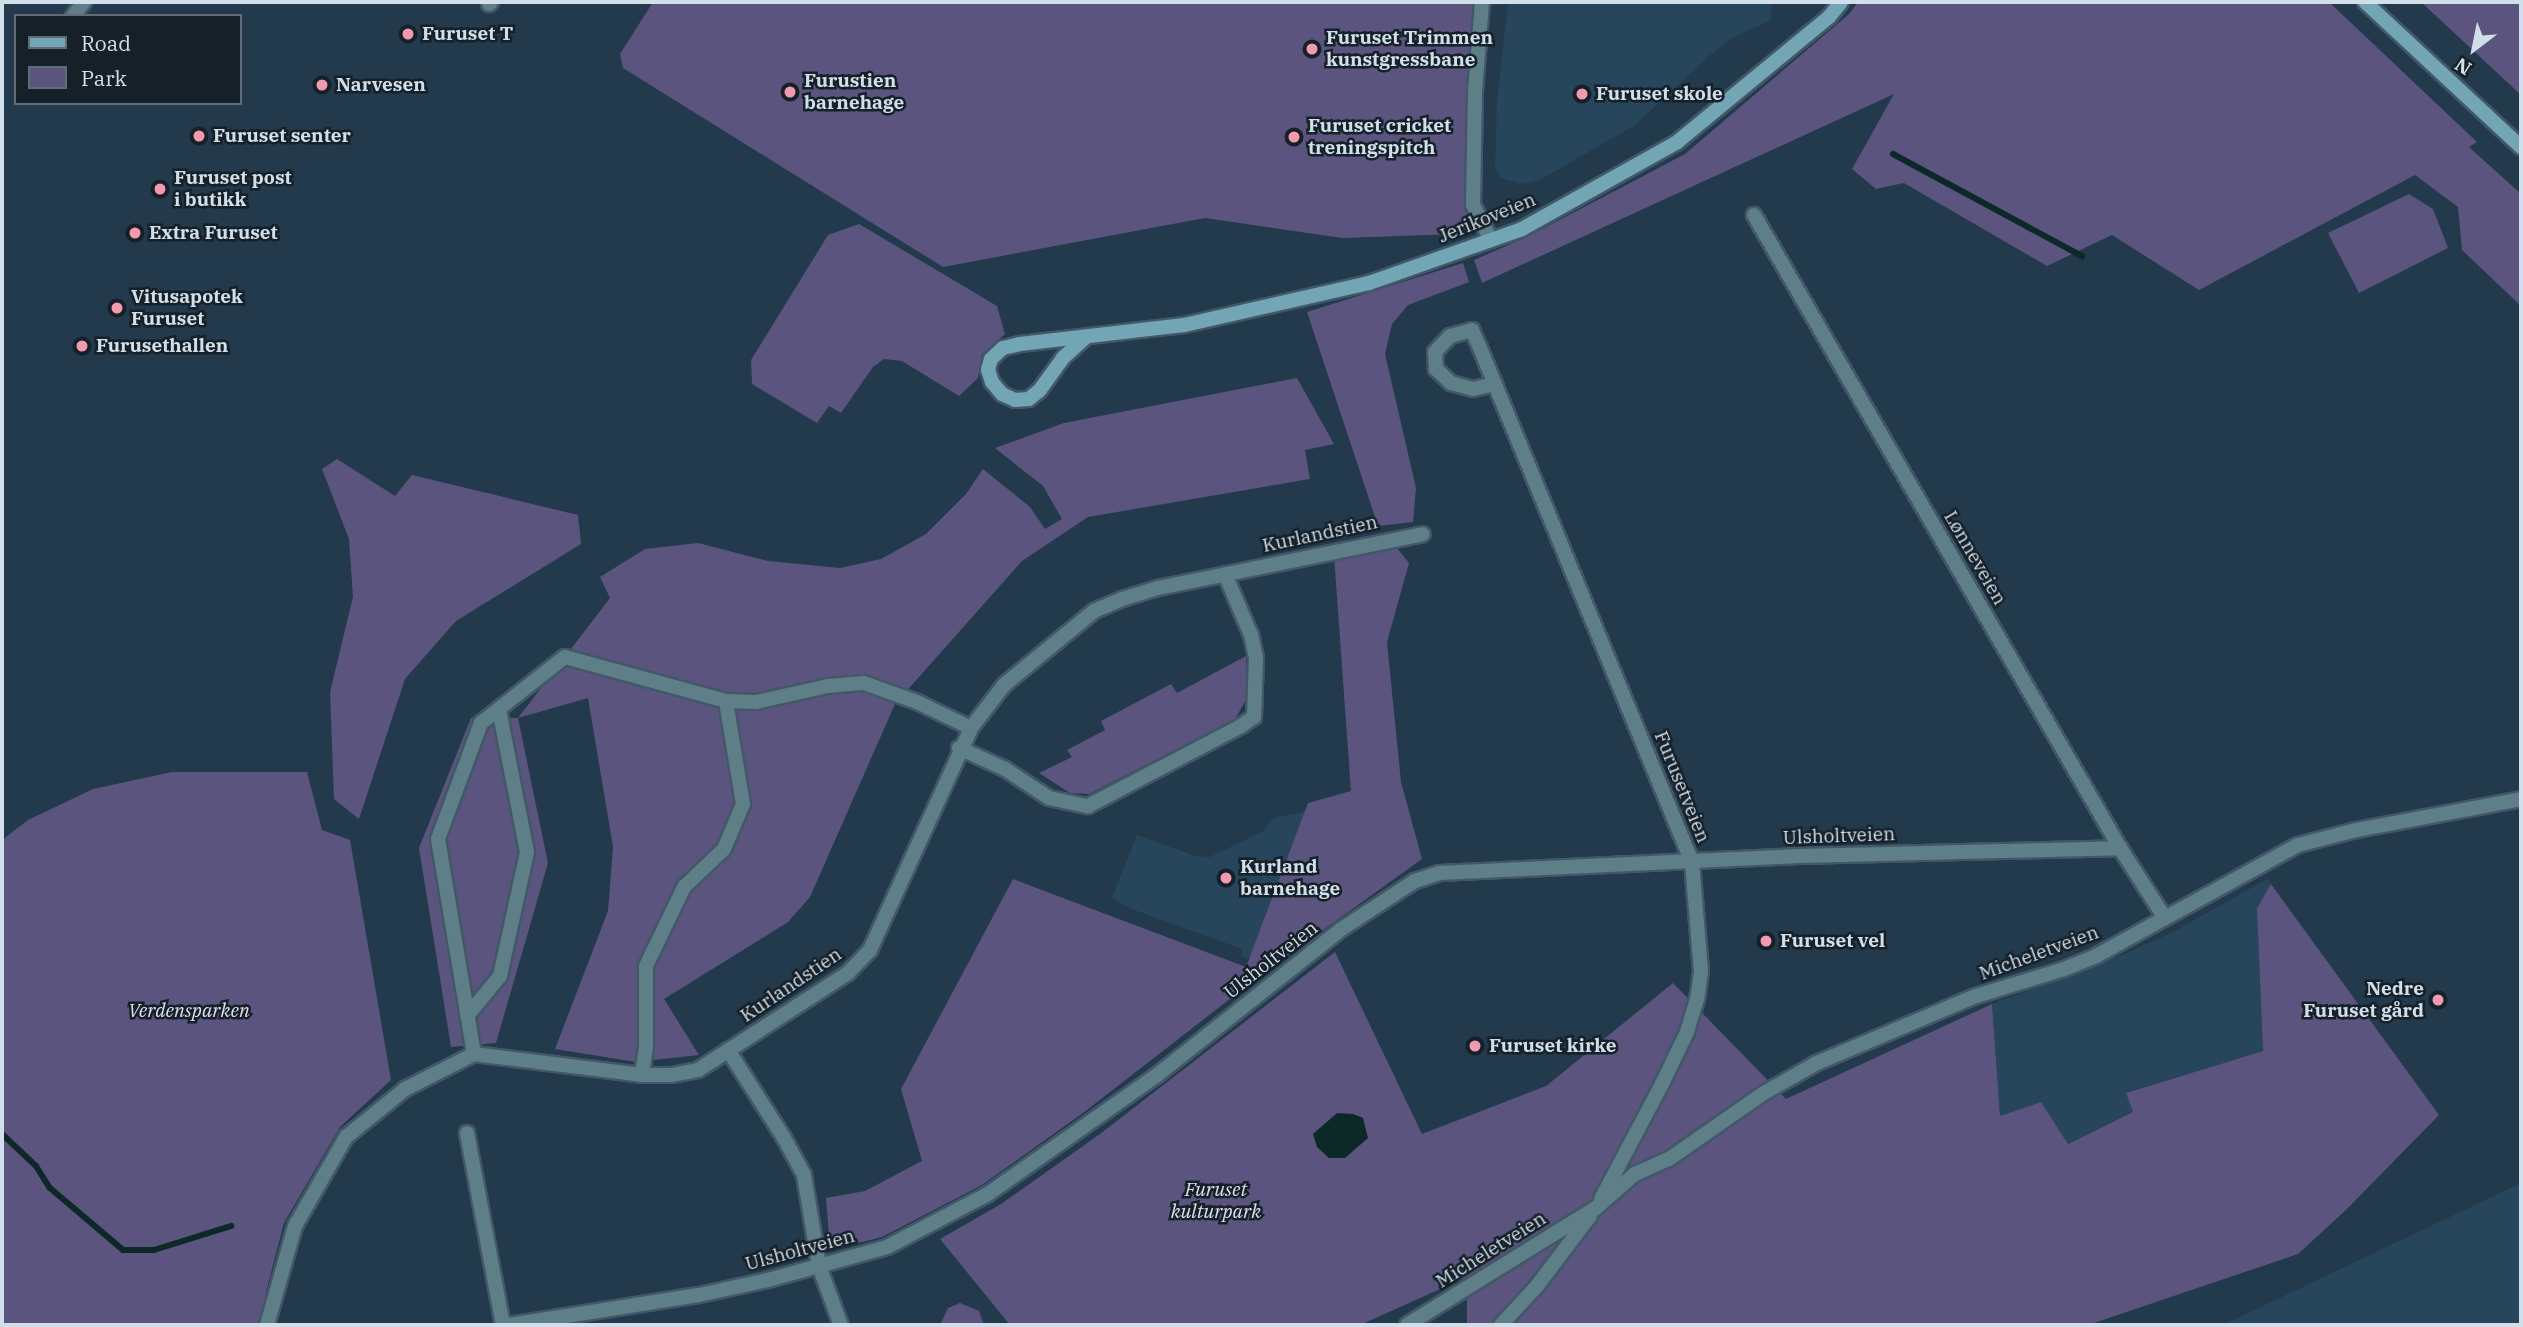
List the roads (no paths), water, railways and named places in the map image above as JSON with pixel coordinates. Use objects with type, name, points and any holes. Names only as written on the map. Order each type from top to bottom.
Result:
[{"type":"street","points":[[1482,2],[1475,91],[1474,205],[1491,240]]},
{"type":"street","name":"Jerikoveien","points":[[1086,338],[1063,358],[1040,390],[1029,399],[1014,400],[1002,394],[992,382],[989,370],[991,359],[1003,348],[1184,325],[1368,283],[1522,229],[1676,143],[1829,17],[1841,2]]},
{"type":"street","points":[[2365,2],[2521,147]]},
{"type":"street","name":"Lønneveien","points":[[1755,215],[2120,848],[2165,918]]},
{"type":"street","name":"Furusetveien","points":[[1494,384],[1473,389],[1451,383],[1436,369],[1435,352],[1450,336],[1472,330],[1692,862],[1701,972],[1697,999],[1687,1032],[1662,1084],[1596,1208]]},
{"type":"street","name":"Kurlandstien","points":[[474,1054],[642,1075],[671,1075],[698,1070],[848,974],[870,950],[959,748],[971,728],[1004,685],[1094,611],[1134,595],[1423,534]]},
{"type":"street","points":[[959,748],[1005,769],[1049,798],[1088,806],[1241,726],[1254,717],[1256,658],[1251,635],[1225,574]]},
{"type":"street","points":[[267,1325],[295,1226],[346,1137],[405,1089],[474,1054],[438,839],[481,723],[565,656],[726,701],[755,702],[828,686],[864,683],[917,702],[971,728]]},
{"type":"street","points":[[642,1075],[646,1046],[646,965],[684,887],[724,849],[743,804],[726,701]]},
{"type":"street","points":[[467,1016],[500,976],[527,852],[499,709]]},
{"type":"street","name":"Micheletveien","points":[[1408,1325],[1527,1248],[1596,1208],[1635,1174],[1669,1159],[1763,1093],[1817,1063],[1973,998],[2064,969],[2165,918],[2298,845],[2356,830],[2521,799]]},
{"type":"street","name":"Ulsholtveien","points":[[509,1325],[690,1296],[887,1247],[988,1194],[1156,1076],[1340,930],[1415,881],[1438,873],[1800,856],[2120,848]]},
{"type":"street","points":[[729,1050],[804,1175],[819,1266],[841,1325]]},
{"type":"street","points":[[467,1133],[503,1325]]},
{"type":"street","name":"Micheletveien","points":[[1501,1325],[1537,1286],[1596,1208]]},
{"type":"waterway","points":[[1893,154],[2082,256]]},
{"type":"waterway","points":[[2,1134],[36,1166],[50,1188],[123,1250],[154,1250],[231,1226]]},
{"type":"place","name":"Furuset T","points":[[408,34]]},
{"type":"place","name":"Furuset Trimmen kunstgressbane","points":[[1312,49]]},
{"type":"place","name":"Narvesen","points":[[322,85]]},
{"type":"place","name":"Furustien barnehage","points":[[790,92]]},
{"type":"place","name":"Furuset skole","points":[[1582,94]]},
{"type":"place","name":"Furuset senter","points":[[199,136]]},
{"type":"place","name":"Furuset cricket treningspitch","points":[[1294,137]]},
{"type":"place","name":"Furuset post i butikk","points":[[160,189]]},
{"type":"place","name":"Extra Furuset","points":[[135,233]]},
{"type":"place","name":"Vitusapotek Furuset","points":[[117,308]]},
{"type":"place","name":"Furusethallen","points":[[82,346]]},
{"type":"place","name":"Kurland barnehage","points":[[1226,878]]},
{"type":"place","name":"Furuset vel","points":[[1766,941]]},
{"type":"place","name":"Nedre Furuset gård","points":[[2438,1000]]},
{"type":"place","name":"Furuset kirke","points":[[1475,1046]]},
{"type":"park label","name":"Verdensparken","points":[[189,1011]]},
{"type":"park label","name":"Furuset kulturpark","points":[[1216,1201]]}]
